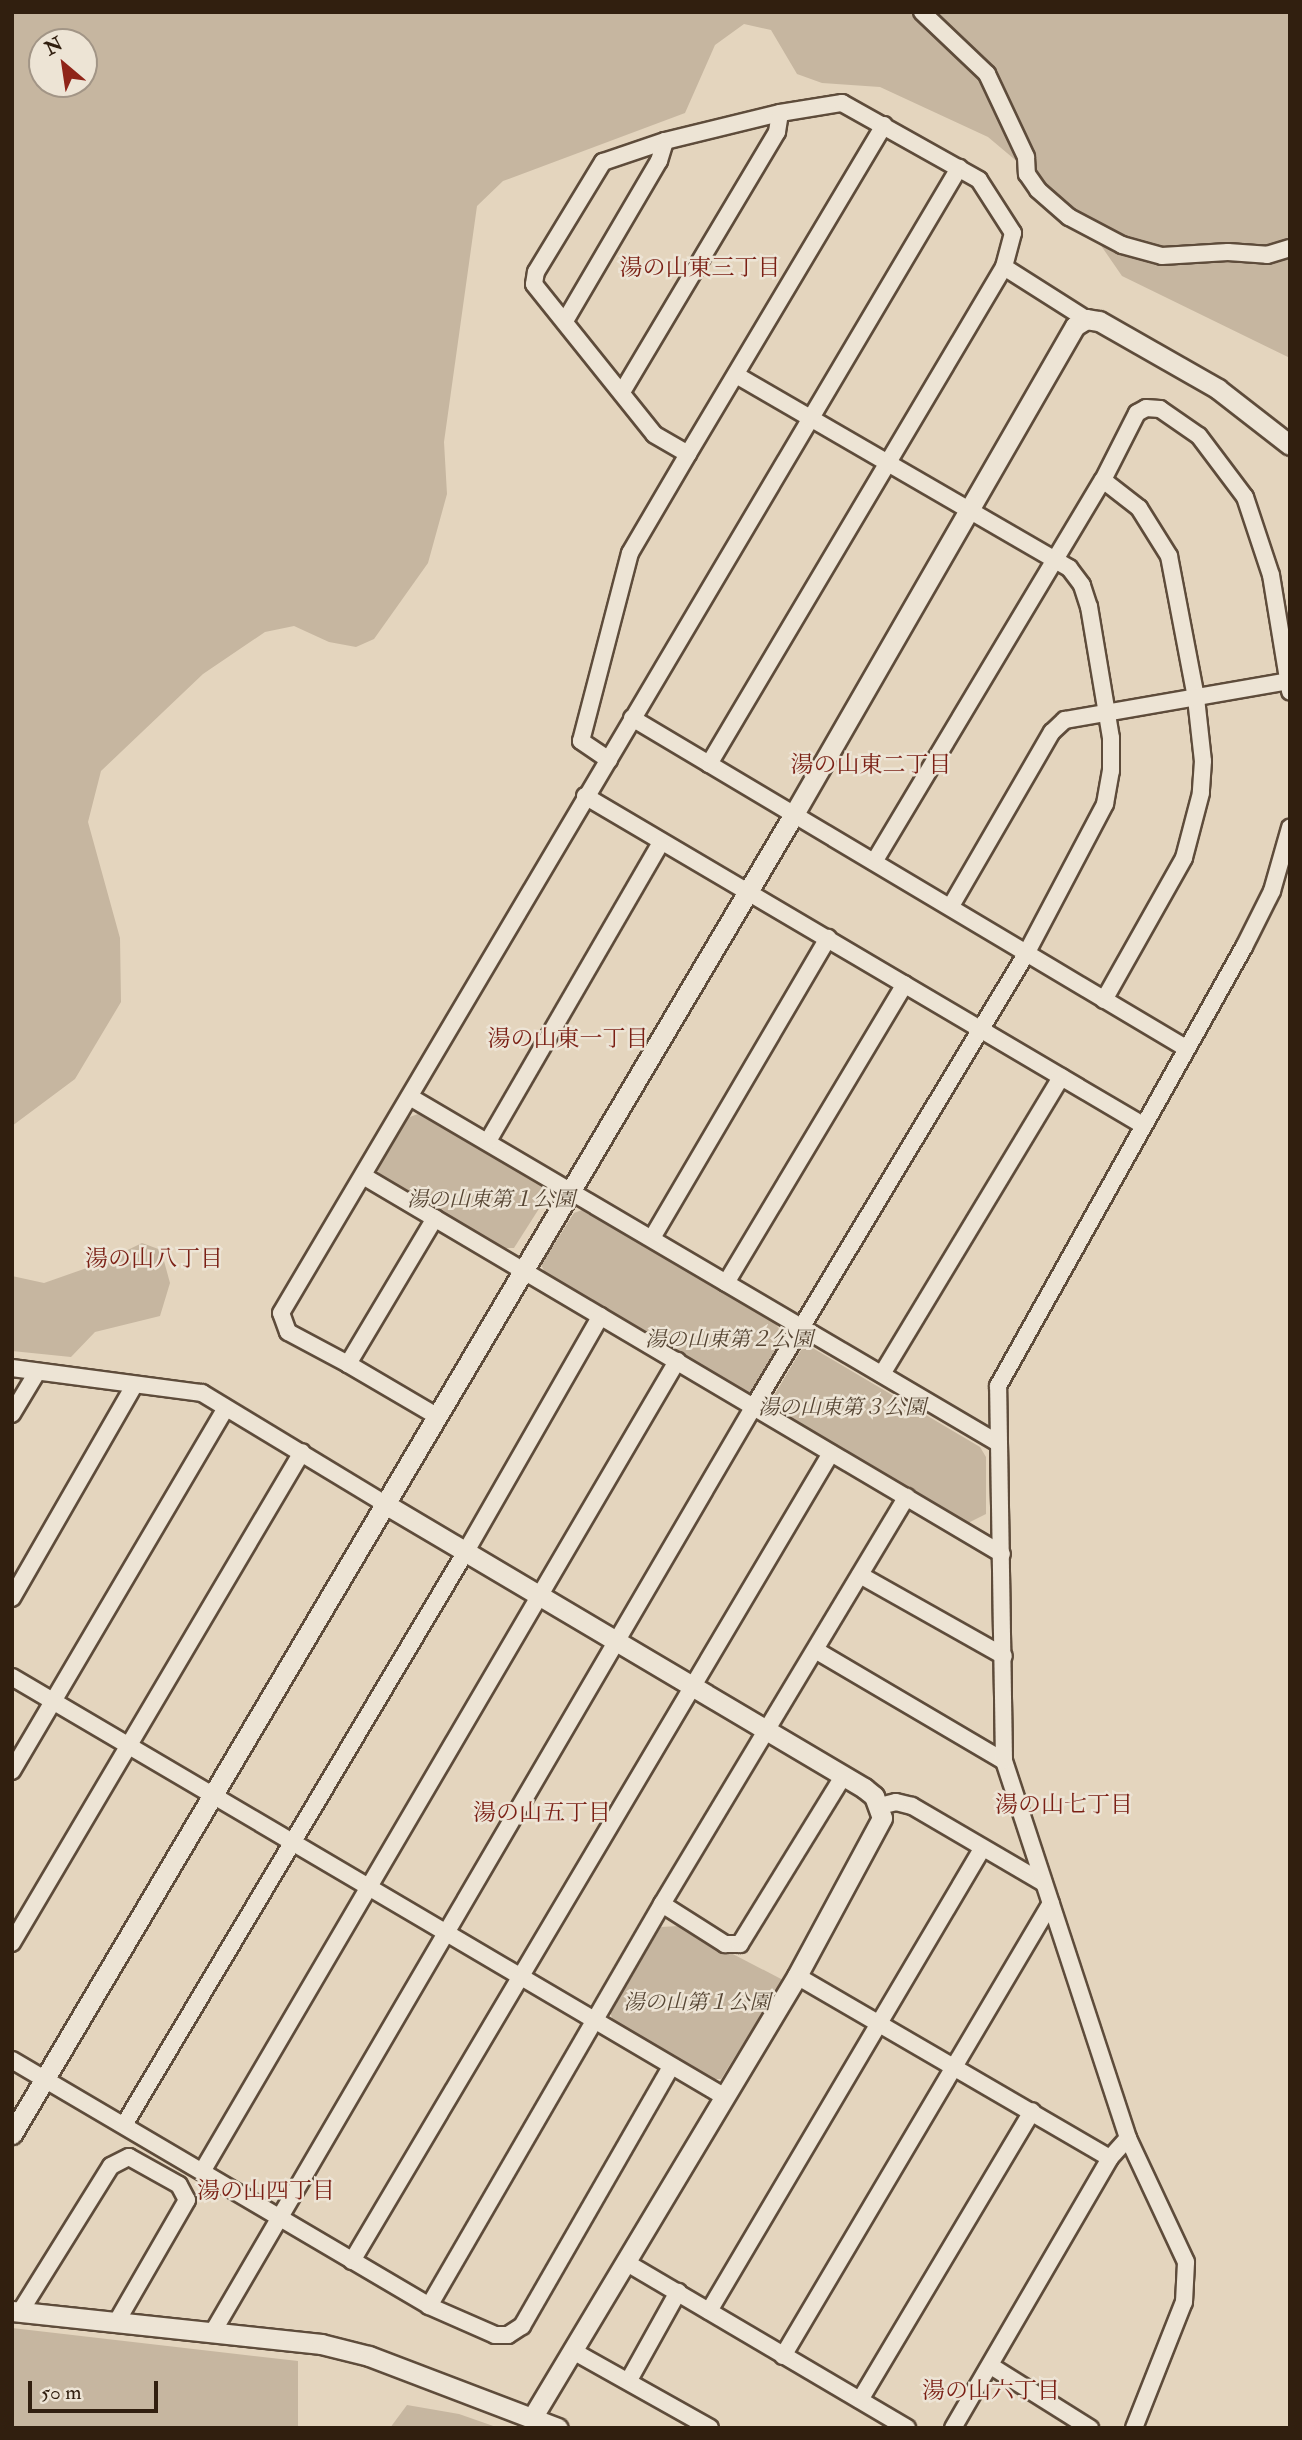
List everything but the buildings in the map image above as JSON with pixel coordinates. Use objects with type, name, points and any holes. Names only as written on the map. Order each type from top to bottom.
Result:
[{"type":"street","points":[[922,12],[987,74],[1026,157],[1027,174],[1038,190],[1069,217],[1122,246],[1163,256],[1228,252],[1267,255],[1290,248]]},
{"type":"street","points":[[688,454],[654,434],[534,284],[536,272],[603,162],[665,141],[780,113],[842,103],[979,180],[1013,233],[1004,267],[709,764]]},
{"type":"street","points":[[622,392],[777,132],[780,113]]},
{"type":"street","points":[[609,760],[581,741],[630,553],[884,125]]},
{"type":"street","points":[[565,321],[659,161],[665,141]]},
{"type":"street","points":[[435,1415],[288,1332],[281,1312],[365,1177],[585,796],[609,760],[959,168]]},
{"type":"street","points":[[1004,267],[1086,319],[1099,321],[1218,389],[1290,445]]},
{"type":"street","points":[[12,2134],[435,1415],[794,814],[1075,326],[1086,319]]},
{"type":"street","points":[[214,2330],[276,2219],[618,1643],[754,1406],[803,1329],[1026,954],[1105,804],[1111,771],[1106,710],[1082,585],[1054,559],[887,464],[813,417],[736,375]]},
{"type":"street","points":[[874,862],[1103,480],[1137,414],[1146,408],[1160,409],[1199,436],[1223,463],[1258,528],[1289,686],[1106,710],[1065,720],[1052,732],[951,906]]},
{"type":"street","points":[[1103,480],[1139,508],[1170,556],[1196,698],[1201,793],[1188,847],[1166,895],[1104,1000]]},
{"type":"street","points":[[632,719],[951,906],[1026,954],[1184,1047]]},
{"type":"street","points":[[585,796],[1141,1124]]},
{"type":"street","points":[[1135,2428],[1184,2302],[1188,2281],[1186,2262],[1128,2138],[1004,1762],[998,1385],[1272,891],[1290,828]]},
{"type":"street","points":[[488,1141],[661,842]]},
{"type":"street","points":[[652,1238],[828,938]]},
{"type":"street","points":[[726,1283],[905,984]]},
{"type":"street","points":[[882,1374],[1060,1077]]},
{"type":"street","points":[[410,1097],[998,1443]]},
{"type":"street","points":[[365,1177],[1002,1554]]},
{"type":"street","points":[[348,1364],[435,1218]]},
{"type":"street","points":[[124,2125],[465,1553],[601,1316]]},
{"type":"street","points":[[202,2171],[541,1600],[677,1360]]},
{"type":"street","points":[[12,1368],[36,1374],[202,1393],[541,1600],[864,1787],[880,1806],[878,1830],[797,1976],[532,2418]]},
{"type":"street","points":[[12,1414],[36,1374]]},
{"type":"street","points":[[12,1598],[134,1386]]},
{"type":"street","points":[[12,1771],[226,1408]]},
{"type":"street","points":[[12,1943],[302,1452]]},
{"type":"street","points":[[352,2261],[831,1453]]},
{"type":"street","points":[[429,2306],[596,2024],[662,1904],[769,1732],[907,1497]]},
{"type":"street","points":[[860,1575],[1004,1657]]},
{"type":"street","points":[[817,1651],[1004,1762]]},
{"type":"street","points":[[12,1677],[370,1887],[596,2024],[726,2097]]},
{"type":"street","points":[[662,1904],[725,1944],[740,1944],[844,1775]]},
{"type":"street","points":[[880,1806],[896,1802],[912,1806],[1042,1882]]},
{"type":"street","points":[[709,2311],[982,1849]]},
{"type":"street","points":[[783,2356],[1051,1903]]},
{"type":"street","points":[[797,1976],[1110,2158]]},
{"type":"street","points":[[12,2060],[202,2171],[276,2219],[429,2306],[495,2335],[508,2335],[522,2326],[671,2067]]},
{"type":"street","points":[[860,2400],[1032,2111]]},
{"type":"street","points":[[953,2428],[1110,2158],[1128,2138]]},
{"type":"street","points":[[117,2321],[187,2200],[178,2185],[129,2157],[111,2166],[16,2312],[268,2335],[369,2356],[558,2428]]},
{"type":"street","points":[[627,2263],[907,2428]]},
{"type":"street","points":[[629,2380],[678,2292]]},
{"type":"street","points":[[573,2351],[629,2380],[710,2428]]},
{"type":"street","points":[[990,2366],[1062,2421],[1090,2428]]},
{"type":"green space","points":[[12,12],[1290,12],[1290,358],[1122,276],[1093,234],[1051,190],[988,137],[880,87],[822,83],[797,74],[771,30],[744,24],[715,45],[685,113],[503,181],[477,206],[444,442],[447,494],[428,563],[374,639],[356,647],[329,642],[294,626],[265,632],[203,674],[101,771],[88,822],[120,938],[121,1002],[75,1079],[12,1126]]},
{"type":"green space","name":"湯の山東第１公園","points":[[418,1114],[542,1185],[547,1196],[514,1248],[498,1248],[382,1180],[377,1169],[407,1118]]},
{"type":"green space","name":"湯の山東第２公園","points":[[582,1210],[776,1324],[786,1340],[754,1393],[742,1393],[548,1278],[541,1265],[574,1213]]},
{"type":"green space","points":[[142,1243],[161,1250],[170,1283],[160,1316],[95,1332],[71,1357],[12,1351],[12,1276],[44,1283],[101,1263]]},
{"type":"green space","name":"湯の山東第３公園","points":[[811,1347],[980,1447],[986,1457],[986,1514],[968,1523],[777,1413],[772,1399],[801,1350]]},
{"type":"green space","name":"湯の山第１公園","points":[[679,1926],[783,1980],[721,2079],[711,2079],[613,2022],[610,2011],[661,1927]]},
{"type":"green space","points":[[12,2328],[298,2361],[298,2428],[12,2428]]},
{"type":"green space","points":[[407,2405],[459,2414],[499,2428],[390,2428]]},
{"type":"district","name":"湯の山東三丁目","points":[[700,268]]},
{"type":"district","name":"湯の山東二丁目","points":[[871,765]]},
{"type":"district","name":"湯の山東一丁目","points":[[568,1039]]},
{"type":"district","name":"湯の山八丁目","points":[[154,1259]]},
{"type":"district","name":"湯の山七丁目","points":[[1064,1805]]},
{"type":"district","name":"湯の山五丁目","points":[[542,1813]]},
{"type":"district","name":"湯の山四丁目","points":[[266,2191]]},
{"type":"district","name":"湯の山六丁目","points":[[991,2391]]}]
